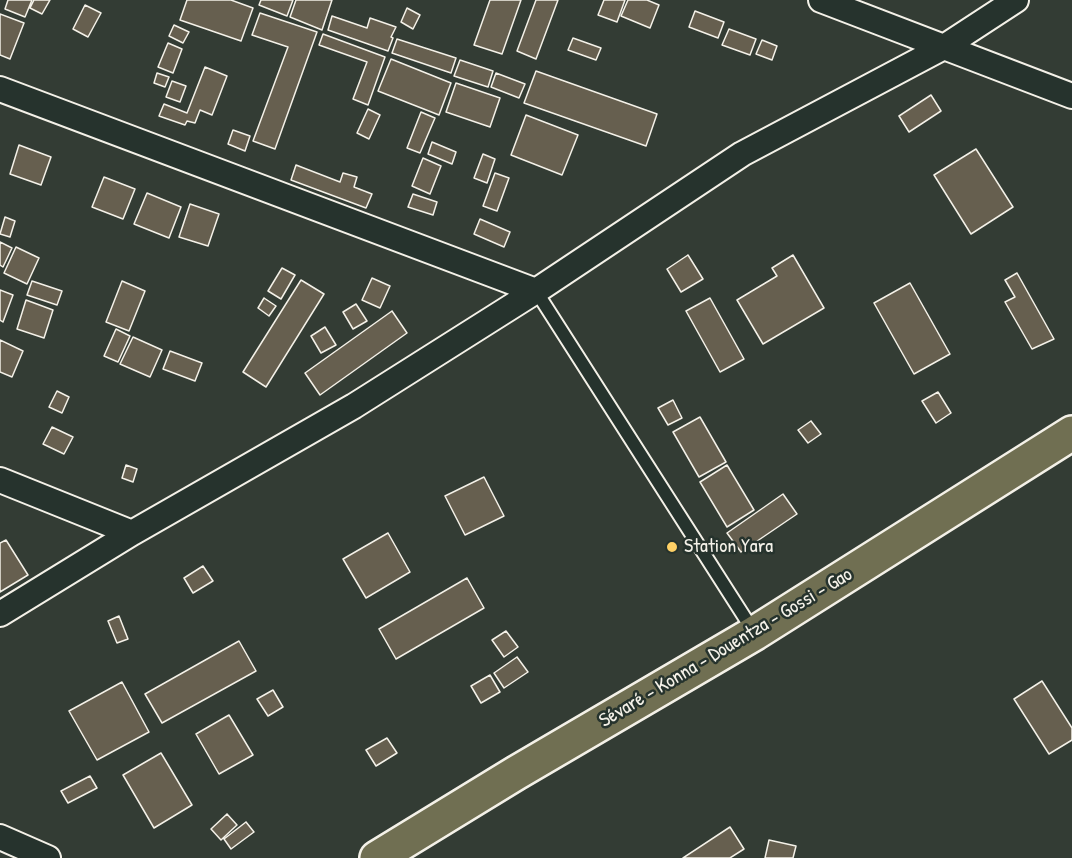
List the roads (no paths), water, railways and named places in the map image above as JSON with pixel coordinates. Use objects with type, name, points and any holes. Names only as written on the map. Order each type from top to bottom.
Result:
[{"type":"main road","name":"Sévaré - Konna - Douentza - Gossi - Gao","points":[[377,858],[412,847],[516,773],[754,633],[1072,433]]},
{"type":"street","points":[[821,0],[1072,96]]},
{"type":"street","points":[[0,614],[132,533],[354,406],[536,291],[742,154],[944,47],[1016,0]]},
{"type":"street","points":[[0,89],[536,291]]},
{"type":"street","points":[[0,480],[132,533]]},
{"type":"street","points":[[0,837],[48,858]]},
{"type":"lane","points":[[536,291],[754,633]]},
{"type":"place","name":"Station Yara","points":[[672,547]]}]
